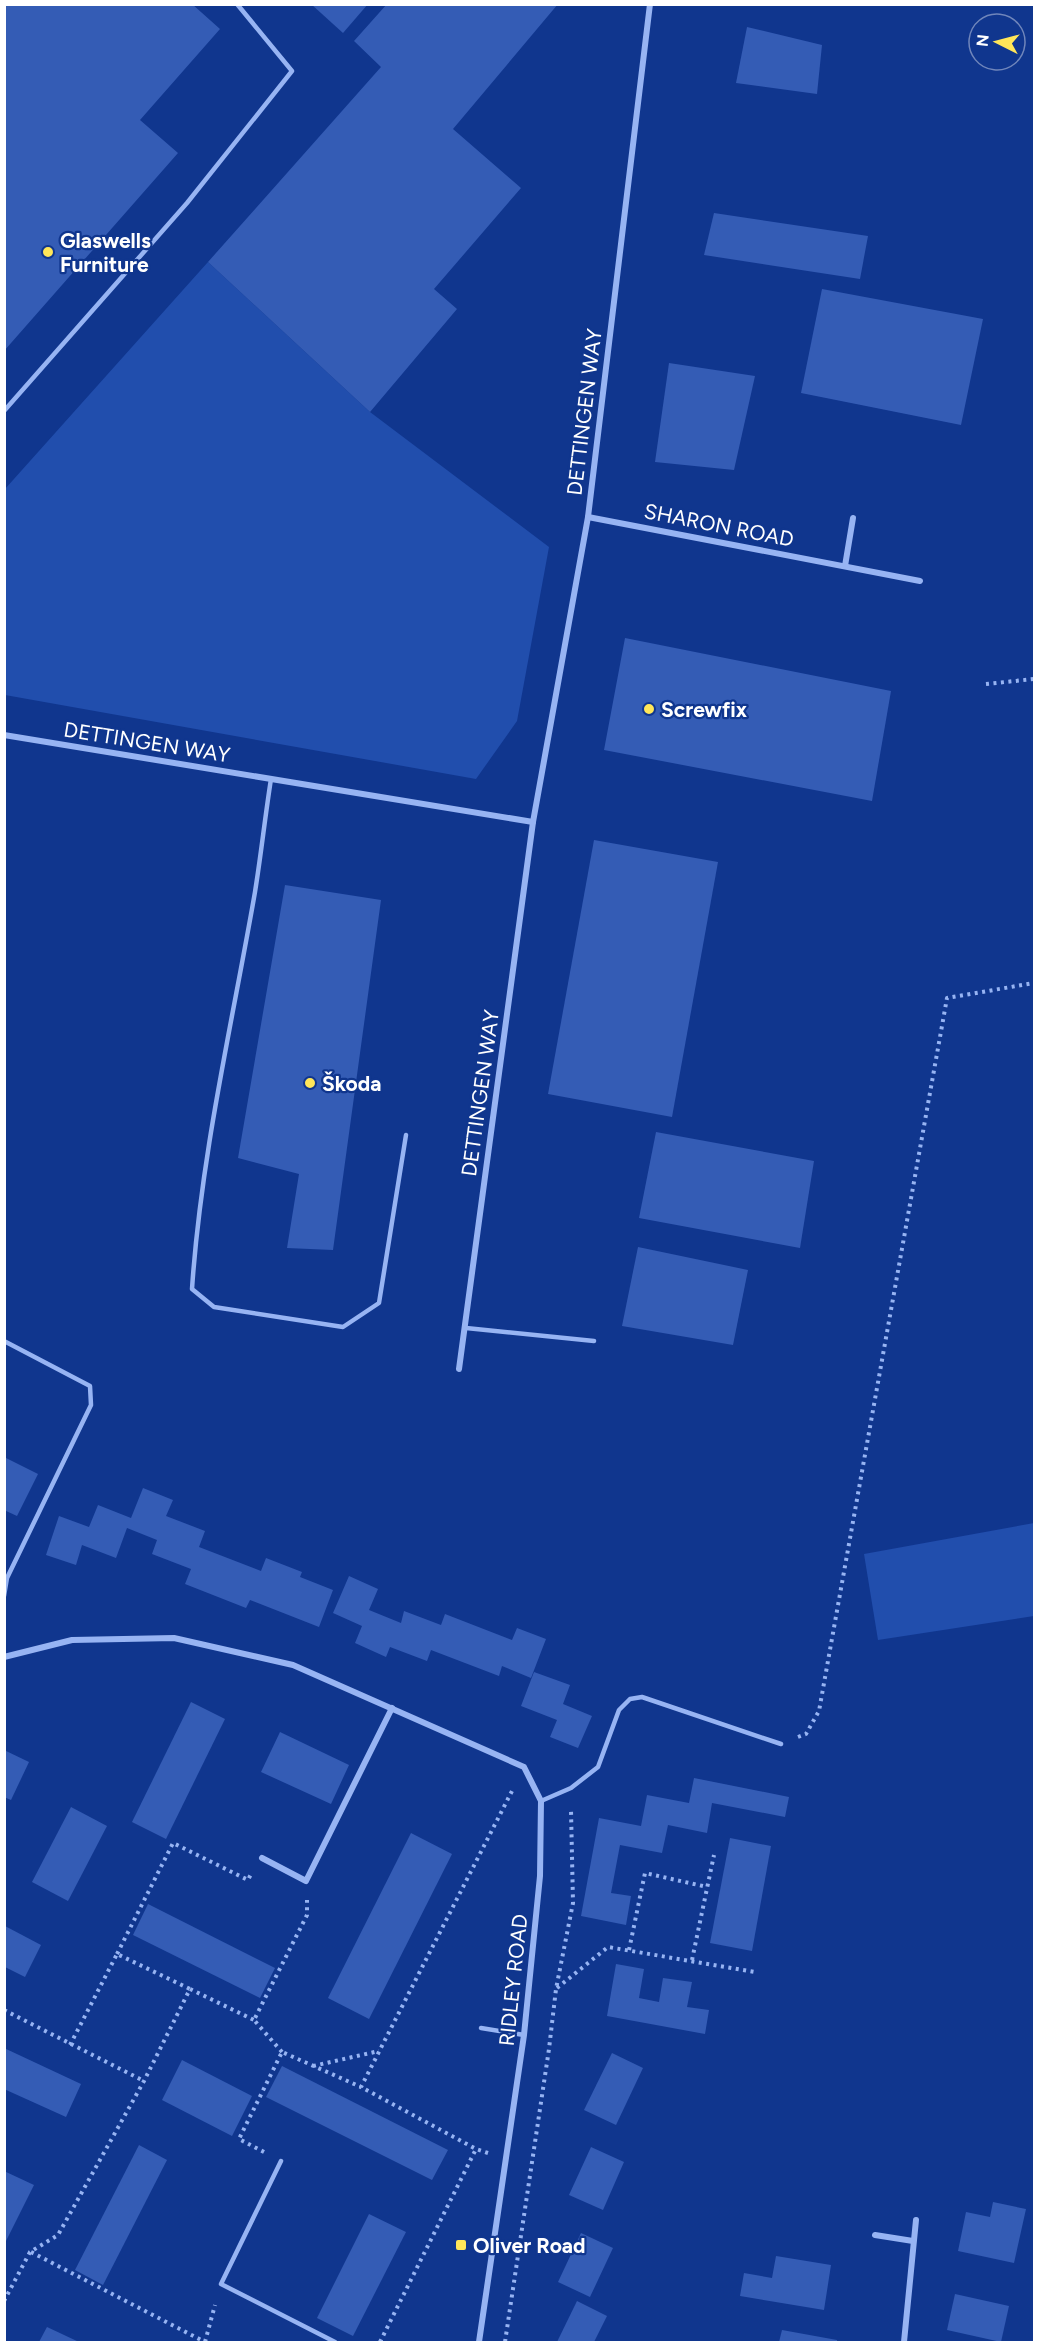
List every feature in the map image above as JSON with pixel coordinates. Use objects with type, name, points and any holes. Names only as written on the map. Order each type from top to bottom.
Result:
[{"type":"street","name":"DETTINGEN WAY","points":[[459,1369],[533,822],[588,517],[650,4]]},
{"type":"street","name":"SHARON ROAD","points":[[588,517],[920,581]]},
{"type":"street","points":[[844,566],[853,518]]},
{"type":"street","name":"DETTINGEN WAY","points":[[4,735],[533,822]]},
{"type":"street","points":[[4,1657],[72,1640],[174,1638],[293,1665],[524,1767]]},
{"type":"street","points":[[262,1858],[306,1881],[392,1708]]},
{"type":"street","name":"RIDLEY ROAD","points":[[479,2343],[524,2035],[540,1876],[541,1801],[524,1767]]},
{"type":"street","points":[[904,2343],[916,2220]]},
{"type":"street","points":[[876,2235],[914,2241]]},
{"type":"lane","points":[[4,411],[187,203],[292,71],[237,4]]},
{"type":"lane","points":[[271,779],[255,891],[208,1149],[195,1246],[192,1289],[214,1306],[343,1327],[379,1303],[406,1135]]},
{"type":"lane","points":[[466,1328],[594,1341]]},
{"type":"lane","points":[[4,1341],[90,1386],[91,1405],[7,1578],[4,1596]]},
{"type":"lane","points":[[541,1801],[571,1788],[598,1767],[619,1710],[630,1699],[642,1697],[781,1744]]},
{"type":"lane","points":[[481,2028],[524,2035]]},
{"type":"lane","points":[[281,2161],[221,2284],[335,2343]]},
{"type":"path","points":[[986,684],[1035,679]]},
{"type":"path","points":[[781,1744],[806,1734],[819,1711],[947,998],[1035,983]]},
{"type":"path","points":[[361,2087],[524,1767]]},
{"type":"path","points":[[505,2343],[556,1989],[573,1903],[571,1788]]},
{"type":"path","points":[[70,2045],[174,1843],[248,1880],[262,1858]]},
{"type":"path","points":[[692,1960],[714,1855]]},
{"type":"path","points":[[629,1950],[645,1873],[707,1887]]},
{"type":"path","points":[[254,2020],[307,1915],[306,1881]]},
{"type":"path","points":[[556,1989],[608,1947],[755,1972]]},
{"type":"path","points":[[117,1954],[254,2020],[282,2052],[361,2087],[476,2149],[506,2159]]},
{"type":"path","points":[[4,2301],[30,2252],[58,2235],[144,2081],[190,1989]]},
{"type":"path","points":[[4,2010],[144,2081]]},
{"type":"path","points":[[313,2066],[380,2051]]},
{"type":"path","points":[[281,2161],[238,2139],[282,2052]]},
{"type":"path","points":[[380,2343],[476,2149]]},
{"type":"path","points":[[30,2252],[205,2342],[221,2284]]},
{"type":"shaded area","points":[[208,262],[370,412],[549,547],[517,721],[476,779],[5,695],[5,489]]},
{"type":"shaded area","points":[[1034,1523],[1034,1616],[878,1640],[864,1554]]},
{"type":"building","name":"Glaswells Furniture","points":[[4,4],[192,4],[220,29],[140,120],[178,153],[4,351]]},
{"type":"building","points":[[311,4],[368,4],[343,33]]},
{"type":"building","points":[[387,4],[558,4],[453,129],[521,188],[434,289],[457,309],[370,412],[208,262],[381,67],[354,41]]},
{"type":"building","points":[[747,27],[822,45],[817,94],[736,83]]},
{"type":"building","points":[[714,213],[868,236],[860,279],[704,255]]},
{"type":"building","points":[[822,289],[983,319],[961,425],[801,393]]},
{"type":"building","points":[[669,363],[755,376],[734,470],[655,462]]},
{"type":"building","points":[[625,638],[891,691],[872,801],[604,750]]},
{"type":"building","points":[[594,840],[718,862],[672,1117],[548,1094]]},
{"type":"building","points":[[285,885],[381,900],[333,1250],[287,1248],[299,1174],[238,1158]]},
{"type":"building","points":[[656,1132],[814,1161],[800,1248],[639,1218]]},
{"type":"building","points":[[638,1247],[748,1270],[733,1345],[622,1326]]},
{"type":"building","points":[[4,1457],[38,1474],[17,1516],[4,1510]]},
{"type":"building","points":[[143,1488],[173,1500],[166,1516],[205,1531],[199,1547],[261,1571],[266,1558],[302,1572],[300,1577],[333,1590],[319,1627],[250,1600],[246,1608],[185,1584],[191,1569],[152,1554],[157,1540],[127,1528],[116,1558],[82,1545],[76,1565],[46,1555],[59,1516],[89,1527],[98,1505],[131,1518]]},
{"type":"building","points":[[349,1576],[378,1589],[369,1610],[401,1623],[404,1611],[441,1625],[445,1614],[512,1640],[517,1628],[546,1639],[531,1678],[502,1666],[499,1676],[431,1650],[427,1661],[390,1647],[386,1657],[355,1643],[362,1626],[333,1613]]},
{"type":"building","points":[[534,1672],[570,1685],[563,1704],[592,1716],[578,1748],[550,1737],[557,1720],[521,1706]]},
{"type":"building","points":[[191,1702],[225,1719],[166,1839],[132,1822]]},
{"type":"building","points":[[280,1732],[349,1765],[331,1804],[261,1772]]},
{"type":"building","points":[[4,1750],[29,1762],[11,1800],[4,1797]]},
{"type":"building","points":[[694,1778],[789,1797],[785,1817],[712,1803],[707,1833],[668,1825],[662,1853],[620,1845],[611,1893],[631,1896],[626,1925],[581,1916],[599,1818],[641,1826],[647,1795],[689,1803]]},
{"type":"building","points":[[71,1807],[107,1826],[68,1901],[32,1882]]},
{"type":"building","points":[[411,1833],[452,1854],[369,2019],[328,1998]]},
{"type":"building","points":[[730,1838],[771,1846],[752,1951],[710,1943]]},
{"type":"building","points":[[148,1904],[275,1968],[260,1998],[133,1935]]},
{"type":"building","points":[[5,1926],[41,1945],[25,1977],[5,1967]]},
{"type":"building","points":[[616,1964],[644,1969],[639,1998],[659,2002],[663,1978],[692,1982],[687,2007],[709,2010],[705,2034],[607,2016]]},
{"type":"building","points":[[4,2048],[81,2084],[66,2117],[4,2089]]},
{"type":"building","points":[[612,2053],[643,2068],[616,2125],[584,2110]]},
{"type":"building","points":[[182,2060],[252,2096],[232,2136],[162,2100]]},
{"type":"building","points":[[282,2066],[448,2150],[432,2180],[266,2097]]},
{"type":"building","points":[[139,2145],[167,2160],[103,2285],[75,2270]]},
{"type":"building","points":[[591,2147],[624,2162],[603,2210],[569,2195]]},
{"type":"building","points":[[4,2171],[34,2185],[4,2245]]},
{"type":"building","points":[[993,2202],[1026,2209],[1014,2263],[958,2251],[966,2212],[990,2217]]},
{"type":"building","points":[[369,2214],[406,2232],[353,2336],[317,2318]]},
{"type":"building","points":[[581,2233],[613,2248],[590,2297],[558,2282]]},
{"type":"building","points":[[776,2256],[831,2265],[824,2310],[740,2296],[744,2273],[772,2278]]},
{"type":"building","points":[[955,2294],[1009,2306],[1001,2342],[947,2330]]},
{"type":"building","points":[[577,2301],[607,2316],[594,2342],[557,2342]]},
{"type":"building","points":[[47,2327],[79,2342],[39,2342]]},
{"type":"building","points":[[782,2330],[837,2340],[837,2342],[779,2342]]},
{"type":"place","name":"Glaswells Furniture","points":[[48,252]]},
{"type":"place","name":"Screwfix","points":[[649,709]]},
{"type":"place","name":"Škoda","points":[[310,1083]]},
{"type":"place","name":"Oliver Road","points":[[461,2245]]}]
